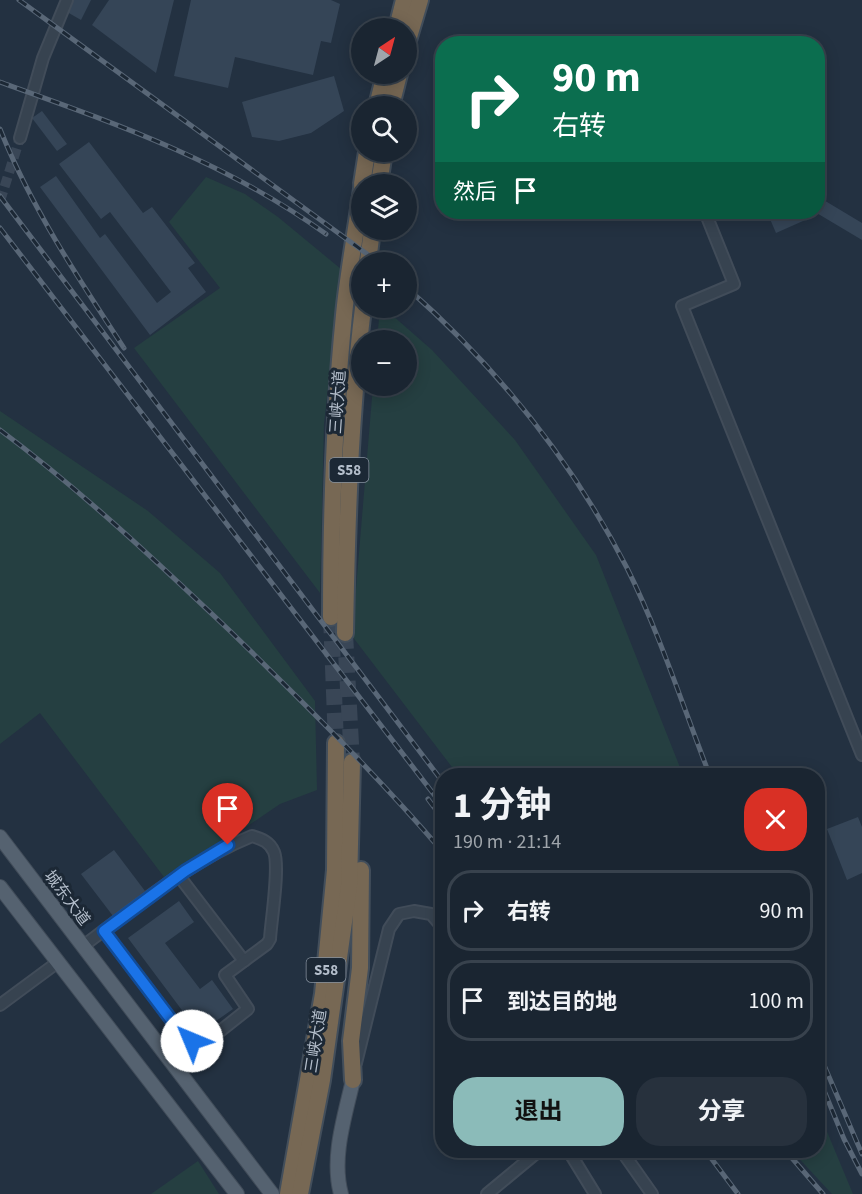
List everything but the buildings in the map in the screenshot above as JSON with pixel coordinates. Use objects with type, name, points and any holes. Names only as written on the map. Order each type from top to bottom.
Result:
[{"type":"highway","points":[[399,18],[404,0]]},
{"type":"highway","points":[[415,18],[420,0]]},
{"type":"highway","name":"三峡大道","points":[[331,616],[331,529],[339,380],[344,314],[354,240]]},
{"type":"highway","name":"三峡大道","points":[[345,633],[347,492],[354,384],[362,318]]},
{"type":"highway","name":"三峡大道","points":[[288,1194],[323,994],[335,870],[336,743]]},
{"type":"highway","name":"三峡大道","points":[[300,1194],[322,1080],[350,886],[352,762],[361,817],[360,968],[351,1041],[353,1080]]},
{"type":"main road","name":"城东大道","points":[[0,837],[272,1194]]},
{"type":"main road","points":[[0,887],[237,1194]]},
{"type":"main road","points":[[340,1194],[338,1170],[340,1139],[353,1080]]},
{"type":"street","points":[[20,138],[43,58],[67,0]]},
{"type":"street","points":[[708,219],[734,284],[682,306],[862,755]]},
{"type":"street","points":[[83,946],[179,876],[228,845],[252,836],[265,840],[274,853],[276,868],[270,939],[267,944],[225,975],[249,1009],[205,1043],[200,1043],[182,1034],[104,931]]},
{"type":"street","points":[[179,876],[244,961]]},
{"type":"street","points":[[353,1080],[389,929],[399,914],[414,911],[431,914],[435,918]]},
{"type":"street","points":[[0,1005],[58,962]]},
{"type":"street","points":[[487,1194],[530,1158]]},
{"type":"street","points":[[573,1158],[595,1194]]},
{"type":"street","points":[[627,1158],[652,1194]]},
{"type":"green space","points":[[206,177],[245,194],[278,217],[341,269],[324,424],[320,593],[134,348],[220,288],[169,222]]},
{"type":"green space","points":[[379,318],[395,318],[409,330],[378,330]]},
{"type":"green space","points":[[417,337],[432,350],[515,440],[596,555],[680,768],[453,768],[352,636],[372,396],[417,396]]},
{"type":"green space","points":[[0,411],[148,511],[220,573],[315,701],[317,790],[280,804],[167,881],[40,713],[0,744]]},
{"type":"green space","points":[[825,1127],[853,1194],[832,1194],[799,1158],[825,1158]]},
{"type":"green space","points":[[198,1161],[219,1194],[151,1194]]},
{"type":"tunnel","points":[[0,201],[20,138]]},
{"type":"tunnel","points":[[331,617],[336,743]]},
{"type":"tunnel","points":[[345,633],[352,762]]},
{"type":"railway","points":[[19,0],[364,252]]},
{"type":"railway","points":[[0,82],[169,146],[248,185],[288,208],[326,234]]},
{"type":"railway","points":[[0,129],[41,214],[124,348]]},
{"type":"railway","points":[[0,196],[435,772]]},
{"type":"railway","points":[[0,228],[435,796]]},
{"type":"railway","points":[[417,297],[501,383],[530,417],[582,490],[639,593],[707,768]]},
{"type":"railway","points":[[0,430],[89,502],[230,631],[365,766],[435,843]]},
{"type":"railway","points":[[428,799],[435,808]]},
{"type":"railway","points":[[825,1067],[862,1154]]},
{"type":"railway","points":[[825,1093],[844,1139],[862,1174]]},
{"type":"railway","points":[[711,1158],[738,1194]]},
{"type":"railway","points":[[792,1158],[823,1194]]},
{"type":"route","points":[[192,1041],[182,1034],[104,931],[185,871],[228,845]]}]
